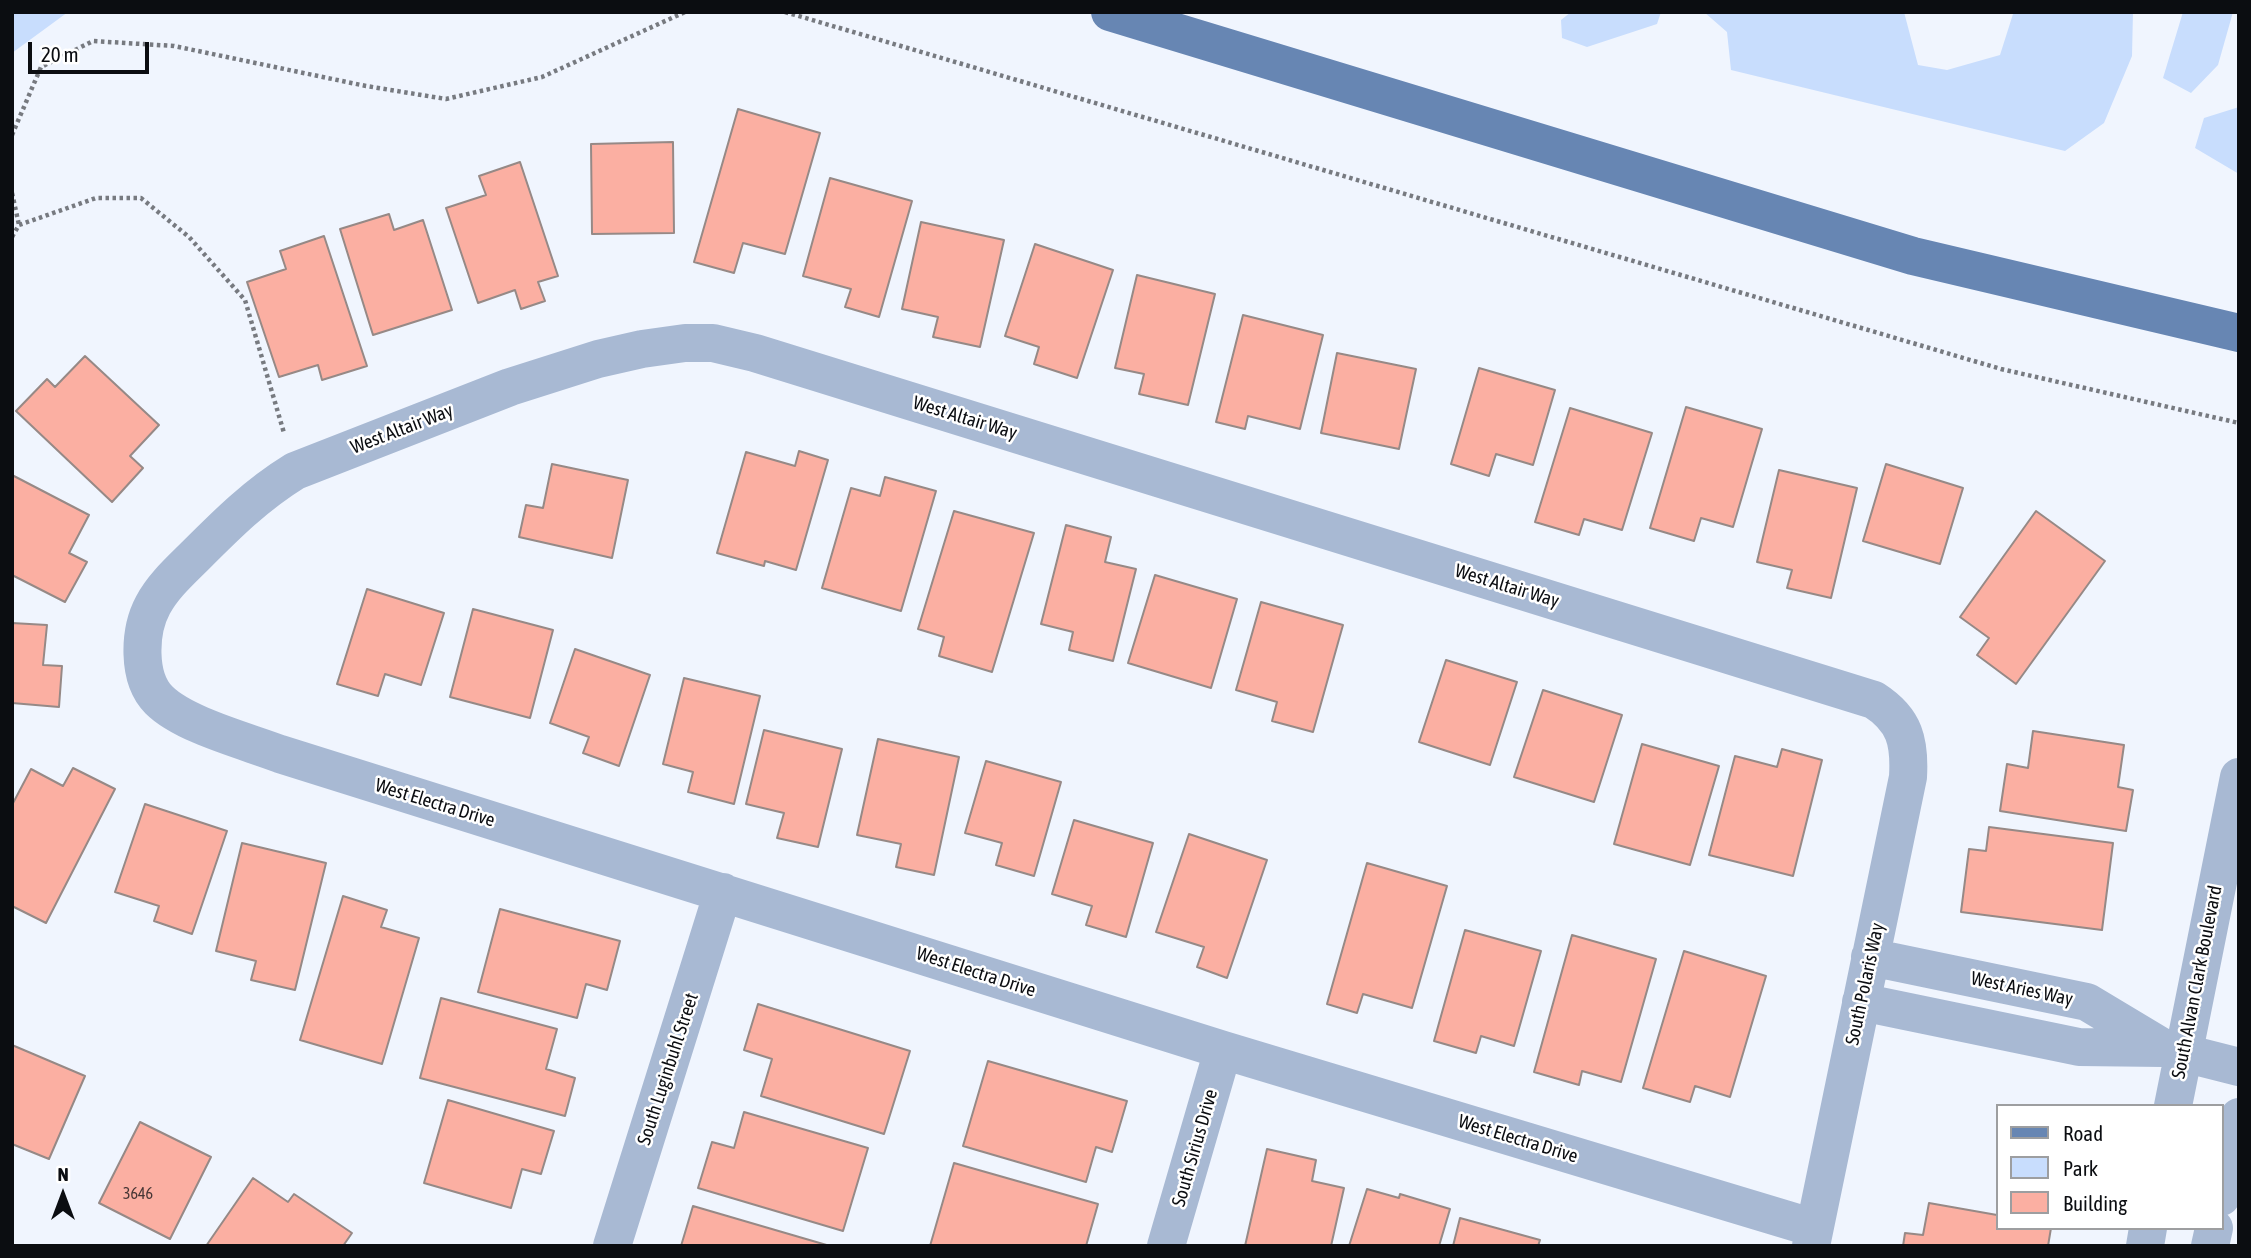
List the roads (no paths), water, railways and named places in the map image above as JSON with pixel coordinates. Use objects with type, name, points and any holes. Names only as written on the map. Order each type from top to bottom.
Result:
[{"type":"main road","points":[[1110,12],[1913,256],[2239,332]]},
{"type":"street","name":"West Altair Way","points":[[151,690],[145,674],[144,652],[145,628],[153,605],[171,580],[239,511],[268,487],[295,471],[554,372],[642,349],[685,343],[713,344],[755,353],[1855,694],[1874,700],[1890,710],[1900,723]]},
{"type":"street","name":"West Electra Drive","points":[[151,690],[160,701],[186,717],[280,754],[1813,1237]]},
{"type":"street","name":"South Polaris Way","points":[[1813,1237],[1908,777],[1907,743],[1900,723]]},
{"type":"street","name":"South Alvan Clark Boulevard","points":[[2173,1104],[2174,1051],[2239,777]]},
{"type":"street","name":"South Luginbuhl Street","points":[[612,1246],[723,892]]},
{"type":"street","name":"West Aries Way","points":[[1870,957],[2087,1002],[2174,1051]]},
{"type":"street","name":"West Aries Way","points":[[1861,1002],[2079,1047],[2174,1051],[2239,1067]]},
{"type":"street","name":"South Sirius Drive","points":[[1166,1246],[1223,1050]]},
{"type":"street","points":[[2223,1188],[2239,1117]]}]
